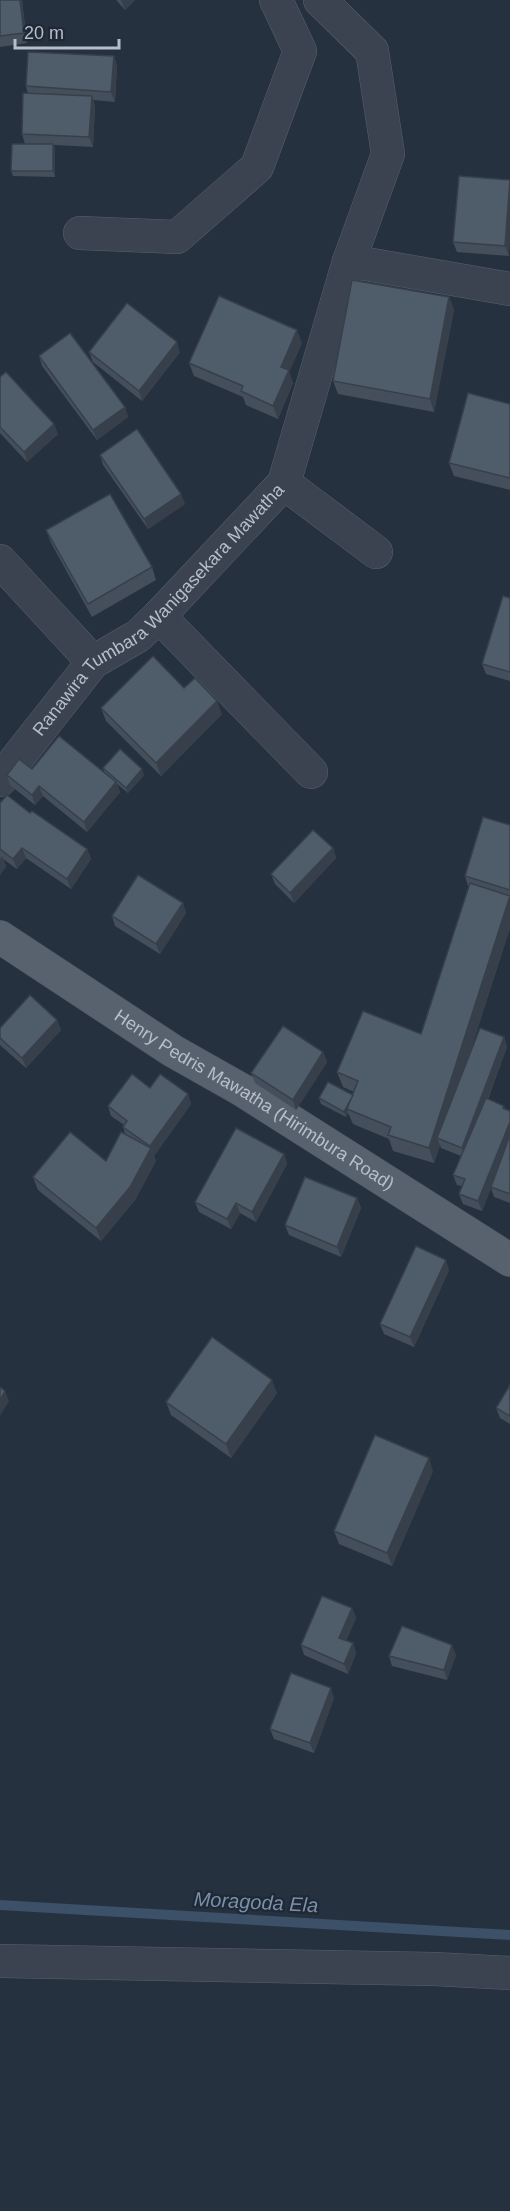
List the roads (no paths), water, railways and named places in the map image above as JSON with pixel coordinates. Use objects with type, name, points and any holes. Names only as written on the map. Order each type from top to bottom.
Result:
[{"type":"main road","name":"Henry Pedris Mawatha (Hirimbura Road)","points":[[0,937],[173,1051],[242,1090],[510,1260]]},
{"type":"street","points":[[80,233],[177,237],[257,167],[300,51],[276,0]]},
{"type":"street","name":"Ranawira Tumbara Wanigasekara Mawatha","points":[[0,780],[93,662],[138,636],[285,483],[349,261],[388,154],[372,51],[320,0]]},
{"type":"street","points":[[349,261],[510,290]]},
{"type":"street","points":[[285,483],[376,552]]},
{"type":"street","points":[[0,561],[93,662]]},
{"type":"street","points":[[159,616],[311,772]]},
{"type":"street","points":[[0,1961],[434,1969],[510,1973]]},
{"type":"waterway","name":"Moragoda Ela","points":[[0,1905],[510,1935]]}]
